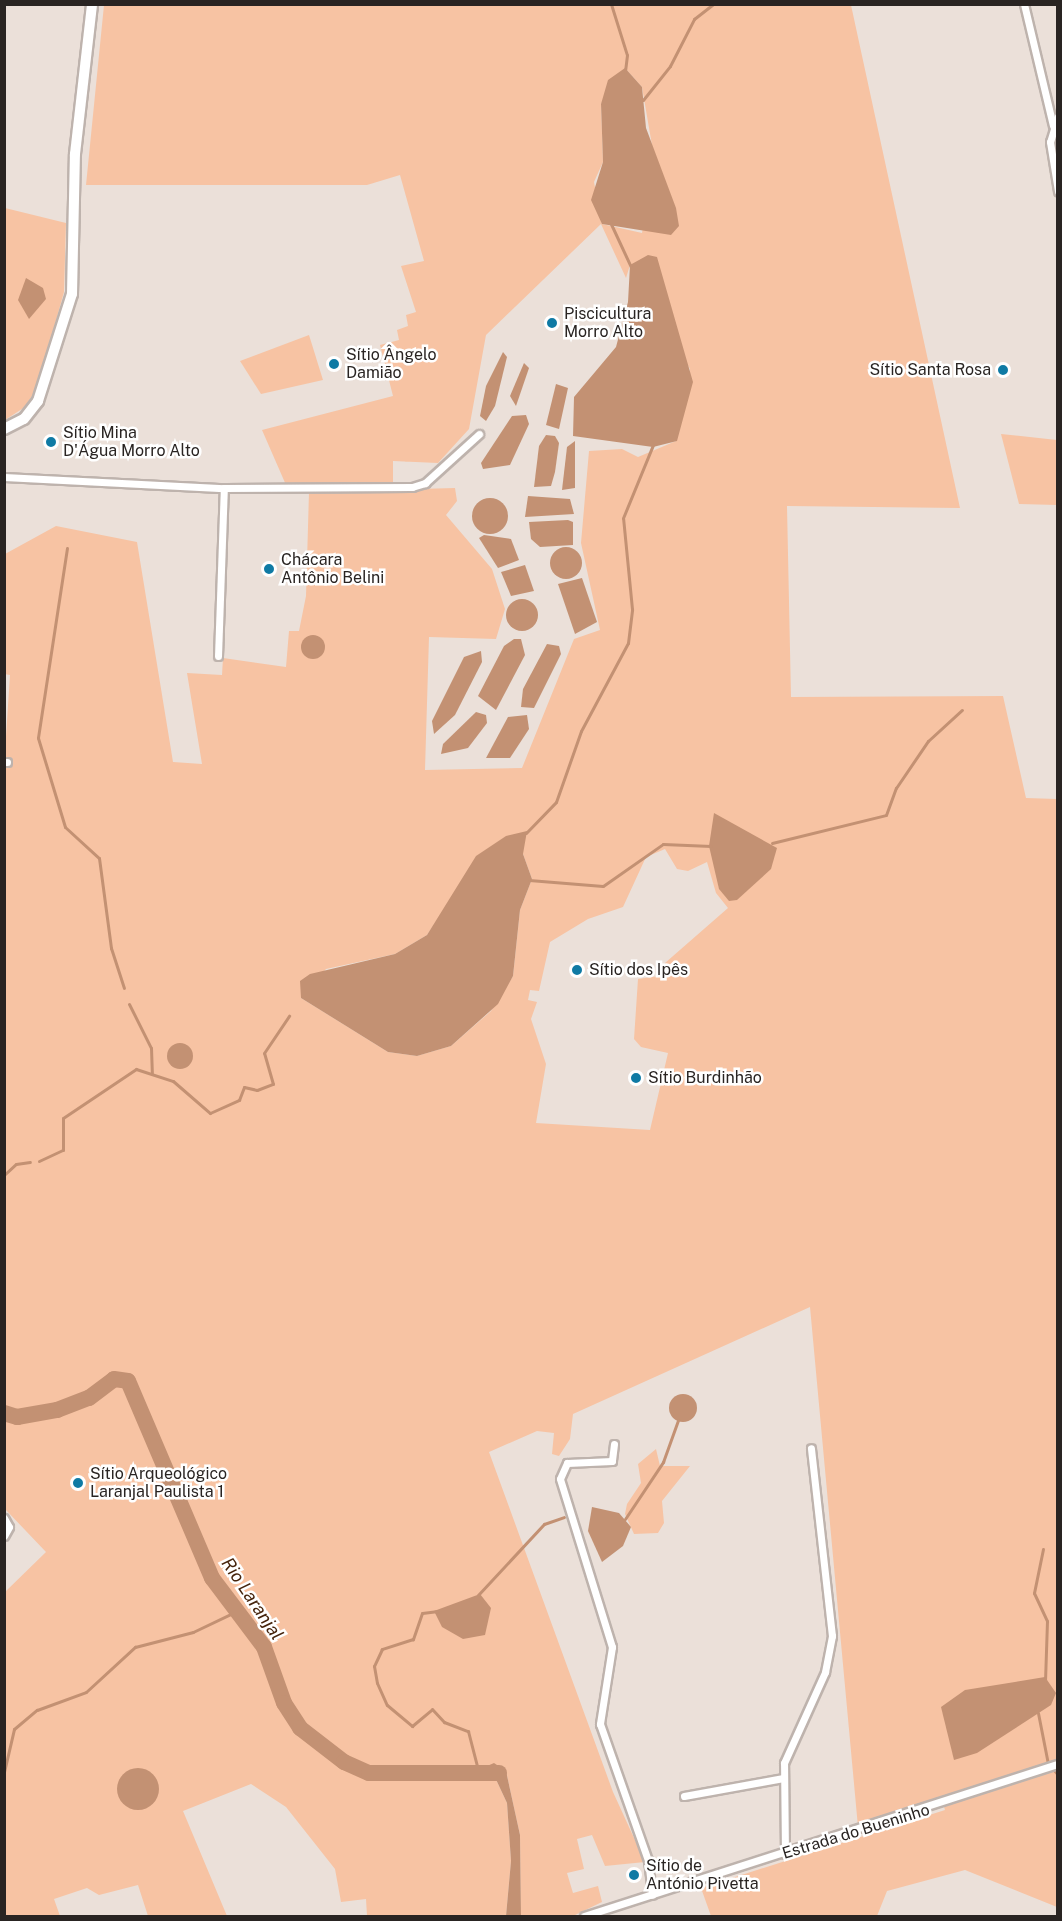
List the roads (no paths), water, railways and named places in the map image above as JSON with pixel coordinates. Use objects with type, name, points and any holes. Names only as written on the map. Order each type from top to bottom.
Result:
[{"type":"main road","points":[[4,429],[24,419],[43,391],[72,294],[75,154],[93,4]]},
{"type":"street","points":[[1024,4],[1053,126],[1058,191]]},
{"type":"street","points":[[1053,126],[1058,116]]},
{"type":"street","points":[[4,477],[224,488],[418,486],[479,434]]},
{"type":"street","points":[[218,656],[224,488]]},
{"type":"street","points":[[614,1444],[612,1461],[567,1463],[560,1479],[612,1647],[600,1724],[648,1860],[652,1895]]},
{"type":"street","points":[[785,1854],[783,1778],[788,1750],[825,1672],[832,1636],[811,1448]]},
{"type":"street","points":[[4,1518],[9,1527],[4,1536]]},
{"type":"street","name":"Estrada do Bueninho","points":[[584,1917],[1058,1764]]},
{"type":"street","points":[[684,1796],[783,1778]]},
{"type":"waterway","points":[[611,4],[627,55],[625,72]]},
{"type":"waterway","points":[[643,100],[670,66],[694,19],[713,4]]},
{"type":"waterway","points":[[611,224],[631,267]]},
{"type":"waterway","points":[[526,833],[556,802],[581,731],[628,643],[632,609],[623,518],[653,445]]},
{"type":"waterway","points":[[67,548],[38,738],[65,827],[99,858],[111,948],[124,988]]},
{"type":"waterway","points":[[772,843],[886,815],[896,788],[928,741],[962,710]]},
{"type":"waterway","points":[[529,880],[603,886],[663,844],[711,846]]},
{"type":"waterway","points":[[129,1004],[151,1048],[152,1073]]},
{"type":"waterway","points":[[39,1161],[63,1150],[63,1118],[136,1069],[173,1081],[210,1113],[239,1100],[244,1087],[257,1090],[273,1084],[264,1053],[289,1016]]},
{"type":"waterway","points":[[4,1175],[16,1164],[30,1162]]},
{"type":"waterway","name":"Rio Laranjal","points":[[4,1413],[17,1417],[57,1410],[89,1398],[114,1379],[128,1381],[212,1578],[264,1647],[284,1703],[300,1728],[344,1762],[369,1773],[499,1773]]},
{"type":"waterway","points":[[625,1519],[663,1462],[678,1420]]},
{"type":"waterway","points":[[478,1595],[544,1524],[564,1517]]},
{"type":"waterway","points":[[1043,1549],[1034,1593],[1047,1621],[1045,1681]]},
{"type":"waterway","points":[[4,1772],[14,1729],[37,1710],[86,1692],[135,1647],[193,1632],[237,1611]]},
{"type":"waterway","points":[[438,1611],[422,1613],[413,1639],[382,1649],[374,1666],[377,1683],[387,1705],[412,1726],[432,1709],[444,1722],[468,1731],[478,1770]]},
{"type":"waterway","points":[[1038,1713],[1048,1764]]},
{"type":"waterway","points":[[1054,1770],[1058,1775]]},
{"type":"place","name":"Piscicultura Morro Alto","points":[[552,323]]},
{"type":"place","name":"Sítio Ângelo Damião","points":[[334,364]]},
{"type":"place","name":"Sítio Santa Rosa","points":[[1003,370]]},
{"type":"place","name":"Sítio Mina D'Água Morro Alto","points":[[51,442]]},
{"type":"place","name":"Chácara Antônio Belini","points":[[269,569]]},
{"type":"place","name":"Sítio dos Ipês","points":[[577,970]]},
{"type":"place","name":"Sítio Burdinhão","points":[[636,1078]]},
{"type":"place","name":"Sítio Arqueológico Laranjal Paulista 1","points":[[78,1483]]},
{"type":"place","name":"Sítio de António Pivetta","points":[[634,1875]]}]
